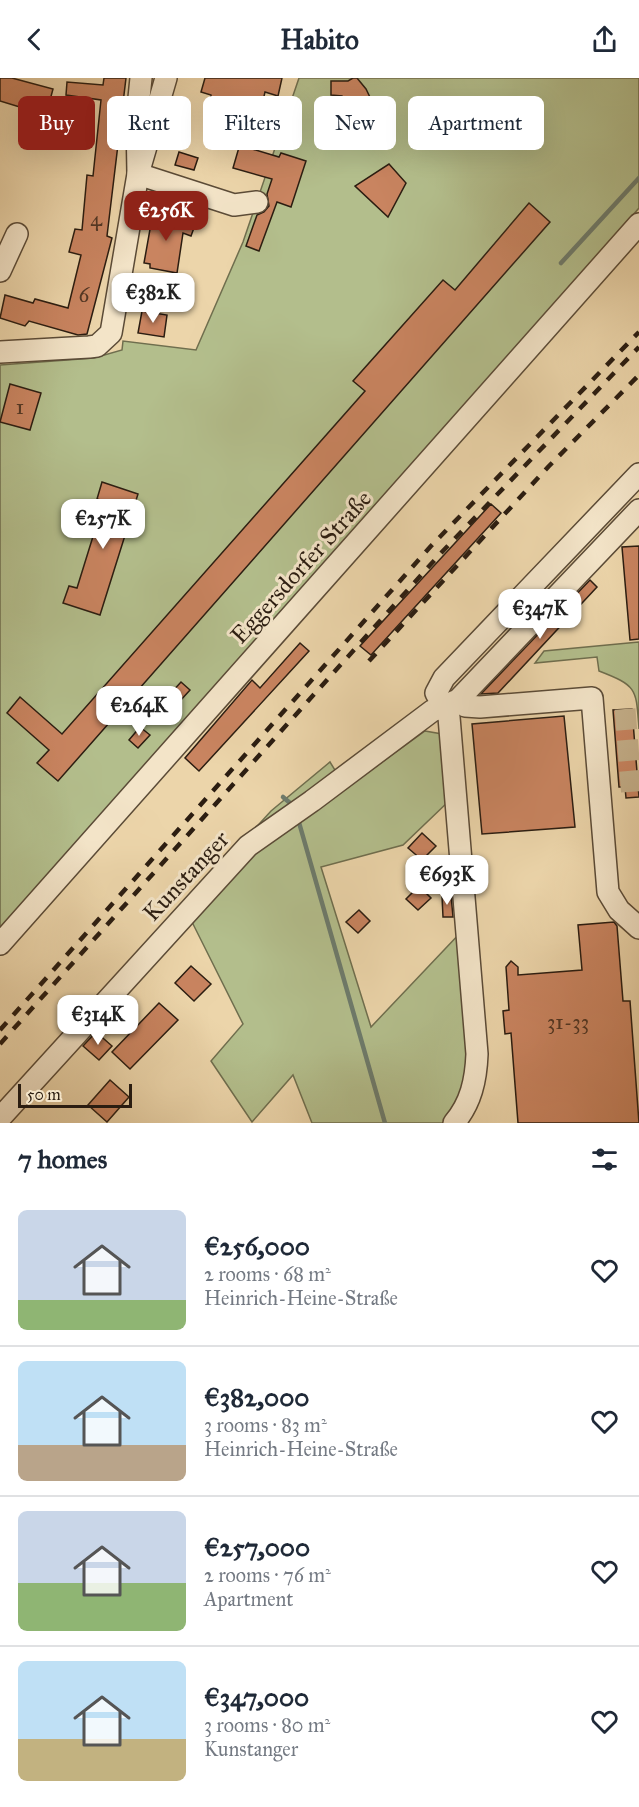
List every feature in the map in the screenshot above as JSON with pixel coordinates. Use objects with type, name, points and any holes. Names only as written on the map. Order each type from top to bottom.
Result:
[{"type":"street","points":[[138,174],[137,118],[141,78]]},
{"type":"street","points":[[0,352],[97,346],[111,333],[138,174],[166,78]]},
{"type":"street","points":[[138,174],[234,205],[257,202]]},
{"type":"street","name":"Eggersdorfer Straße","points":[[0,944],[639,224]]},
{"type":"street","points":[[0,271],[17,234]]},
{"type":"street","points":[[639,474],[444,678],[436,693],[450,703],[465,706],[592,698],[608,892],[619,910],[639,928]]},
{"type":"street","name":"Kunstanger","points":[[0,1118],[248,846],[450,703],[639,510]]},
{"type":"street","points":[[450,703],[449,717],[477,1054],[473,1086],[467,1103],[454,1123]]},
{"type":"green space","points":[[299,78],[639,78],[639,208],[0,933],[0,365],[94,358],[122,350],[123,341],[196,350],[243,242],[274,150],[302,150],[302,96],[293,96]]},
{"type":"green space","points":[[639,642],[639,729],[637,705],[632,691],[628,685],[599,671],[597,657],[535,663],[544,651]]},
{"type":"green space","points":[[425,731],[442,734],[450,800],[403,845],[321,867],[371,1027],[463,930],[471,1043],[467,1082],[445,1123],[312,1123],[293,1075],[252,1122],[211,1061],[243,1024],[184,906],[271,811],[330,762],[346,788]]},
{"type":"building","points":[[0,78],[12,78],[53,89],[51,96],[18,96],[18,106],[0,101]]},
{"type":"building","points":[[104,78],[126,78],[124,96],[107,96],[107,150],[117,150],[107,236],[112,238],[87,334],[78,335],[29,321],[25,326],[0,318],[5,295],[33,303],[35,299],[68,308],[81,255],[69,252],[75,229],[82,230],[87,175],[93,176],[101,100],[95,99],[95,96],[66,95],[67,82],[103,85]]},
{"type":"building","points":[[205,78],[282,78],[278,96],[265,92],[264,96],[211,96],[201,92]]},
{"type":"building","points":[[357,78],[369,96],[331,95],[331,81],[348,81]]},
{"type":"building","points":[[238,150],[255,150],[279,157],[281,153],[306,161],[291,207],[277,202],[259,251],[246,246],[257,215],[269,206],[267,194],[272,179],[233,168]]},
{"type":"building","points":[[179,152],[198,158],[194,170],[175,165]]},
{"type":"building","points":[[389,164],[406,183],[388,217],[355,186]]},
{"type":"building","points":[[529,203],[550,222],[58,781],[37,763],[49,750],[7,713],[20,697],[62,734],[365,391],[353,381],[443,280],[455,290]]},
{"type":"building","points":[[159,212],[195,225],[191,236],[183,233],[177,273],[150,268],[150,264],[144,263],[152,218],[157,218]]},
{"type":"building","points":[[142,311],[167,315],[164,337],[138,333]]},
{"type":"building","points":[[10,384],[41,393],[30,430],[0,422]]},
{"type":"building","points":[[102,482],[138,494],[100,615],[63,603],[69,586],[77,588],[104,501],[97,499]]},
{"type":"building","points":[[491,504],[501,513],[371,655],[360,646]]},
{"type":"building","points":[[639,546],[639,639],[630,640],[622,547]]},
{"type":"building","points":[[590,580],[597,587],[498,693],[481,694]]},
{"type":"building","points":[[300,643],[309,651],[199,771],[185,758],[252,680],[260,688]]},
{"type":"building","points":[[181,682],[190,690],[180,701],[171,693]]},
{"type":"building","points":[[632,709],[639,797],[626,798],[625,787],[619,787],[613,710]]},
{"type":"building","points":[[564,716],[575,827],[482,834],[472,724]]},
{"type":"building","points":[[140,727],[150,735],[138,748],[129,740]]},
{"type":"building","points":[[422,833],[436,846],[422,860],[408,848]]},
{"type":"building","points":[[419,886],[431,898],[418,910],[406,899]]},
{"type":"building","points":[[451,895],[453,917],[443,917],[442,896]]},
{"type":"building","points":[[359,910],[370,921],[358,933],[346,922]]},
{"type":"building","points":[[614,922],[617,926],[623,1001],[630,1001],[639,1123],[518,1123],[511,1033],[505,1034],[503,1011],[509,1010],[506,967],[511,961],[518,967],[518,975],[582,970],[578,925]]},
{"type":"building","points":[[191,966],[211,984],[194,1001],[175,983]]},
{"type":"building","points":[[159,1003],[178,1020],[130,1069],[112,1052]]},
{"type":"building","points":[[96,1032],[112,1046],[99,1060],[83,1046]]},
{"type":"building","points":[[110,1080],[129,1097],[107,1122],[88,1105]]},
{"type":"waterway","points":[[561,263],[639,178]]},
{"type":"waterway","points":[[283,797],[290,803]]},
{"type":"waterway","points":[[298,819],[385,1123]]},
{"type":"tunnel","points":[[625,709],[632,798]]},
{"type":"railway","points":[[0,1030],[431,546],[639,332]]},
{"type":"railway","points":[[0,1044],[441,553],[639,347]]},
{"type":"railway","points":[[369,661],[549,466],[639,375]]}]
